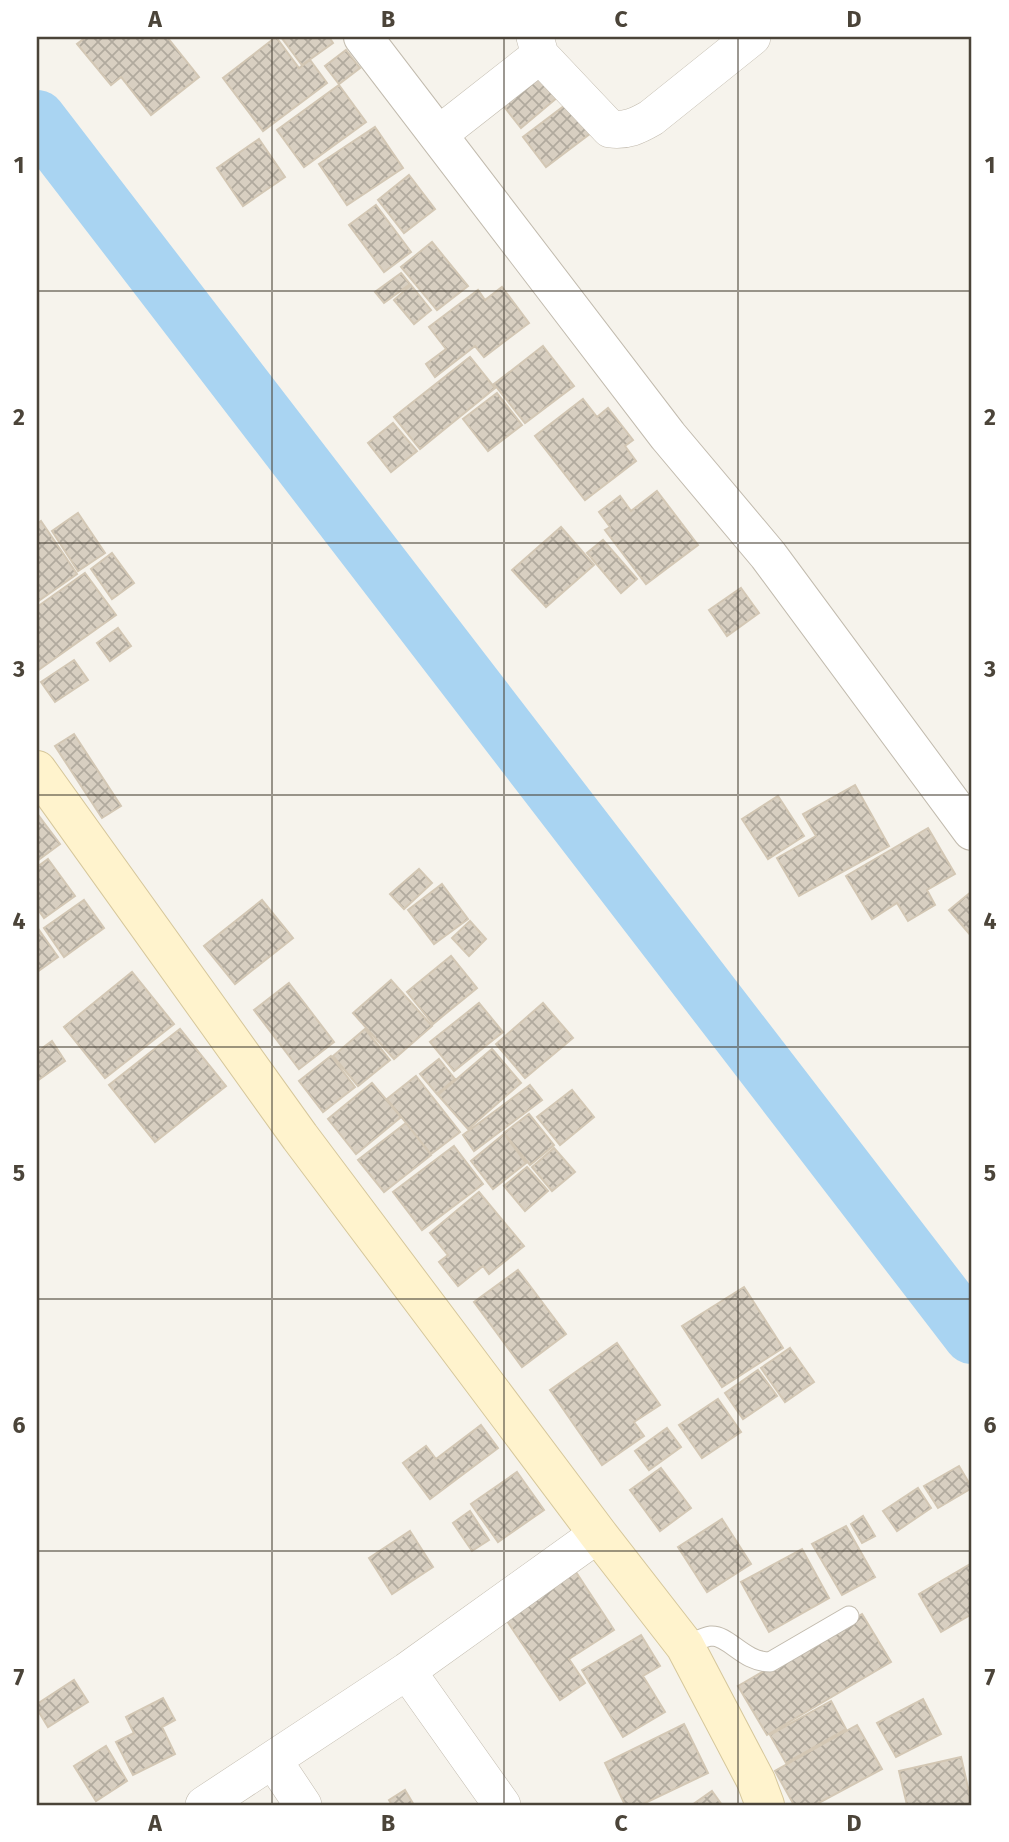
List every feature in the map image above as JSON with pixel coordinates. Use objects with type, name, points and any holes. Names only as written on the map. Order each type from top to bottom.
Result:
[{"type":"main road","points":[[37,770],[300,1137],[685,1646],[756,1781],[765,1805]]},
{"type":"street","points":[[363,37],[668,436],[768,555],[972,831]]},
{"type":"street","points":[[438,135],[537,46],[610,129],[622,131],[634,128],[651,118],[752,37]]},
{"type":"street","points":[[204,1805],[407,1671],[598,1534]]},
{"type":"street","points":[[407,1671],[502,1805]]},
{"type":"street","points":[[273,1760],[303,1805]]},
{"type":"lane","points":[[685,1646],[715,1636],[747,1657],[758,1662],[770,1662],[849,1616]]},
{"type":"building","points":[[86,37],[167,37],[199,77],[151,115],[121,77],[111,85],[77,44]]},
{"type":"building","points":[[276,37],[299,68],[310,60],[327,83],[263,131],[223,78]]},
{"type":"building","points":[[281,37],[329,37],[333,43],[302,65]]},
{"type":"building","points":[[346,50],[360,68],[339,84],[325,66]]},
{"type":"building","points":[[538,74],[558,97],[521,128],[502,104]]},
{"type":"building","points":[[339,85],[366,122],[304,167],[277,130]]},
{"type":"building","points":[[568,103],[591,133],[546,167],[523,137]]},
{"type":"building","points":[[375,127],[403,168],[347,205],[319,164]]},
{"type":"building","points":[[259,139],[285,177],[243,206],[217,168]]},
{"type":"building","points":[[409,175],[435,209],[404,233],[378,200]]},
{"type":"building","points":[[376,205],[411,252],[384,272],[349,225]]},
{"type":"building","points":[[432,242],[468,286],[437,310],[401,267]]},
{"type":"building","points":[[401,273],[410,284],[384,303],[375,292]]},
{"type":"building","points":[[411,285],[431,310],[414,324],[394,300]]},
{"type":"building","points":[[502,287],[529,323],[484,357],[475,346],[435,377],[426,364],[446,349],[429,327],[478,290],[485,300]]},
{"type":"building","points":[[543,346],[574,386],[525,423],[494,384]]},
{"type":"building","points":[[470,357],[495,388],[420,449],[394,417]]},
{"type":"building","points":[[497,393],[522,425],[488,451],[463,419]]},
{"type":"building","points":[[583,399],[597,417],[608,408],[633,440],[625,446],[636,461],[585,500],[535,436]]},
{"type":"building","points":[[393,423],[417,451],[391,472],[368,443]]},
{"type":"building","points":[[657,491],[698,545],[646,584],[605,530],[610,527],[599,512],[620,496],[631,511]]},
{"type":"building","points":[[78,513],[105,553],[78,571],[52,531]]},
{"type":"building","points":[[41,521],[77,574],[37,602],[37,524]]},
{"type":"building","points":[[561,527],[594,565],[546,607],[512,570]]},
{"type":"building","points":[[603,540],[637,579],[621,593],[587,553]]},
{"type":"building","points":[[112,553],[134,583],[112,599],[91,569]]},
{"type":"building","points":[[85,573],[116,615],[37,671],[37,607]]},
{"type":"building","points":[[741,588],[759,613],[727,636],[709,610]]},
{"type":"building","points":[[118,628],[131,646],[110,661],[97,643]]},
{"type":"building","points":[[74,660],[88,680],[55,702],[41,682]]},
{"type":"building","points":[[74,734],[121,806],[102,818],[55,746]]},
{"type":"building","points":[[855,785],[889,846],[799,896],[777,858],[816,836],[803,814]]},
{"type":"building","points":[[778,796],[804,836],[768,859],[742,819]]},
{"type":"building","points":[[39,816],[60,844],[37,861],[37,818]]},
{"type":"building","points":[[928,828],[955,874],[927,890],[935,905],[908,921],[897,903],[872,919],[846,876]]},
{"type":"building","points":[[48,859],[75,896],[44,918],[37,908],[37,867]]},
{"type":"building","points":[[419,869],[432,883],[404,909],[390,894]]},
{"type":"building","points":[[442,884],[468,919],[434,944],[408,910]]},
{"type":"building","points":[[972,891],[972,937],[949,910]]},
{"type":"building","points":[[84,900],[104,928],[64,957],[44,928]]},
{"type":"building","points":[[262,900],[293,938],[235,984],[204,946]]},
{"type":"building","points":[[470,921],[486,939],[469,956],[452,938]]},
{"type":"building","points":[[37,927],[58,957],[37,972]]},
{"type":"building","points":[[451,956],[477,988],[433,1024],[407,992]]},
{"type":"building","points":[[132,972],[174,1024],[105,1078],[64,1027]]},
{"type":"building","points":[[391,980],[432,1026],[394,1059],[353,1013]]},
{"type":"building","points":[[289,983],[334,1042],[299,1069],[254,1010]]},
{"type":"building","points":[[479,1003],[503,1032],[454,1071],[430,1042]]},
{"type":"building","points":[[543,1003],[573,1038],[525,1078],[496,1044]]},
{"type":"building","points":[[180,1029],[226,1086],[155,1142],[109,1085]]},
{"type":"building","points":[[365,1029],[390,1060],[358,1086],[333,1056]]},
{"type":"building","points":[[52,1041],[65,1061],[37,1081],[37,1052]]},
{"type":"building","points":[[492,1049],[521,1083],[468,1129],[438,1095]]},
{"type":"building","points":[[331,1056],[355,1087],[323,1112],[299,1081]]},
{"type":"building","points":[[439,1059],[455,1079],[437,1094],[420,1074]]},
{"type":"building","points":[[416,1076],[460,1132],[431,1154],[387,1099]]},
{"type":"building","points":[[372,1083],[401,1117],[356,1154],[328,1119]]},
{"type":"building","points":[[530,1085],[542,1100],[474,1151],[463,1135]]},
{"type":"building","points":[[572,1090],[594,1117],[560,1145],[537,1117]]},
{"type":"building","points":[[529,1114],[554,1145],[530,1165],[504,1133]]},
{"type":"building","points":[[406,1123],[431,1155],[384,1192],[358,1160]]},
{"type":"building","points":[[504,1134],[526,1163],[493,1189],[471,1161]]},
{"type":"building","points":[[454,1146],[483,1184],[422,1230],[393,1192]]},
{"type":"building","points":[[554,1148],[575,1172],[552,1191],[532,1167]]},
{"type":"building","points":[[527,1167],[548,1191],[525,1211],[504,1186]]},
{"type":"building","points":[[479,1192],[524,1246],[489,1274],[483,1266],[458,1286],[439,1262],[448,1255],[430,1233]]},
{"type":"building","points":[[518,1270],[566,1334],[522,1367],[474,1302]]},
{"type":"building","points":[[744,1287],[783,1348],[722,1387],[682,1326]]},
{"type":"building","points":[[617,1343],[660,1405],[634,1422],[644,1436],[602,1465],[550,1390]]},
{"type":"building","points":[[790,1348],[814,1382],[785,1402],[761,1368]]},
{"type":"building","points":[[758,1370],[777,1396],[743,1419],[725,1393]]},
{"type":"building","points":[[718,1399],[741,1432],[702,1458],[679,1425]]},
{"type":"building","points":[[481,1425],[498,1448],[430,1499],[403,1463],[426,1446],[436,1459]]},
{"type":"building","points":[[667,1428],[681,1447],[649,1470],[635,1451]]},
{"type":"building","points":[[959,1466],[972,1488],[938,1508],[924,1486]]},
{"type":"building","points":[[661,1468],[691,1508],[660,1531],[630,1490]]},
{"type":"building","points":[[517,1472],[544,1510],[498,1542],[471,1504]]},
{"type":"building","points":[[918,1488],[931,1508],[897,1531],[883,1511]]},
{"type":"building","points":[[470,1511],[489,1540],[472,1551],[453,1523]]},
{"type":"building","points":[[863,1516],[875,1536],[862,1543],[851,1524]]},
{"type":"building","points":[[722,1519],[751,1564],[707,1592],[678,1547]]},
{"type":"building","points":[[846,1526],[875,1577],[842,1595],[812,1544]]},
{"type":"building","points":[[410,1531],[433,1567],[392,1594],[369,1558]]},
{"type":"building","points":[[802,1549],[829,1598],[769,1632],[741,1582]]},
{"type":"building","points":[[972,1563],[972,1614],[941,1632],[919,1594]]},
{"type":"building","points":[[572,1566],[614,1630],[569,1659],[585,1683],[560,1700],[501,1612]]},
{"type":"building","points":[[862,1614],[891,1662],[767,1735],[738,1686]]},
{"type":"building","points":[[641,1635],[660,1666],[643,1676],[665,1712],[623,1737],[582,1670]]},
{"type":"building","points":[[74,1680],[88,1702],[48,1727],[37,1709],[37,1704]]},
{"type":"building","points":[[163,1698],[175,1720],[162,1727],[175,1754],[133,1775],[116,1742],[134,1733],[126,1717]]},
{"type":"building","points":[[923,1699],[941,1734],[896,1757],[877,1723]]},
{"type":"building","points":[[831,1701],[846,1729],[786,1763],[770,1735]]},
{"type":"building","points":[[684,1724],[708,1773],[641,1805],[625,1805],[605,1763]]},
{"type":"building","points":[[857,1725],[882,1769],[815,1805],[794,1805],[775,1771]]},
{"type":"building","points":[[106,1746],[127,1781],[96,1801],[74,1766]]},
{"type":"building","points":[[961,1757],[972,1805],[907,1805],[899,1771]]},
{"type":"building","points":[[405,1790],[414,1805],[392,1805],[389,1800]]},
{"type":"building","points":[[712,1791],[722,1805],[692,1805]]},
{"type":"waterway","points":[[37,119],[972,1335]]}]
